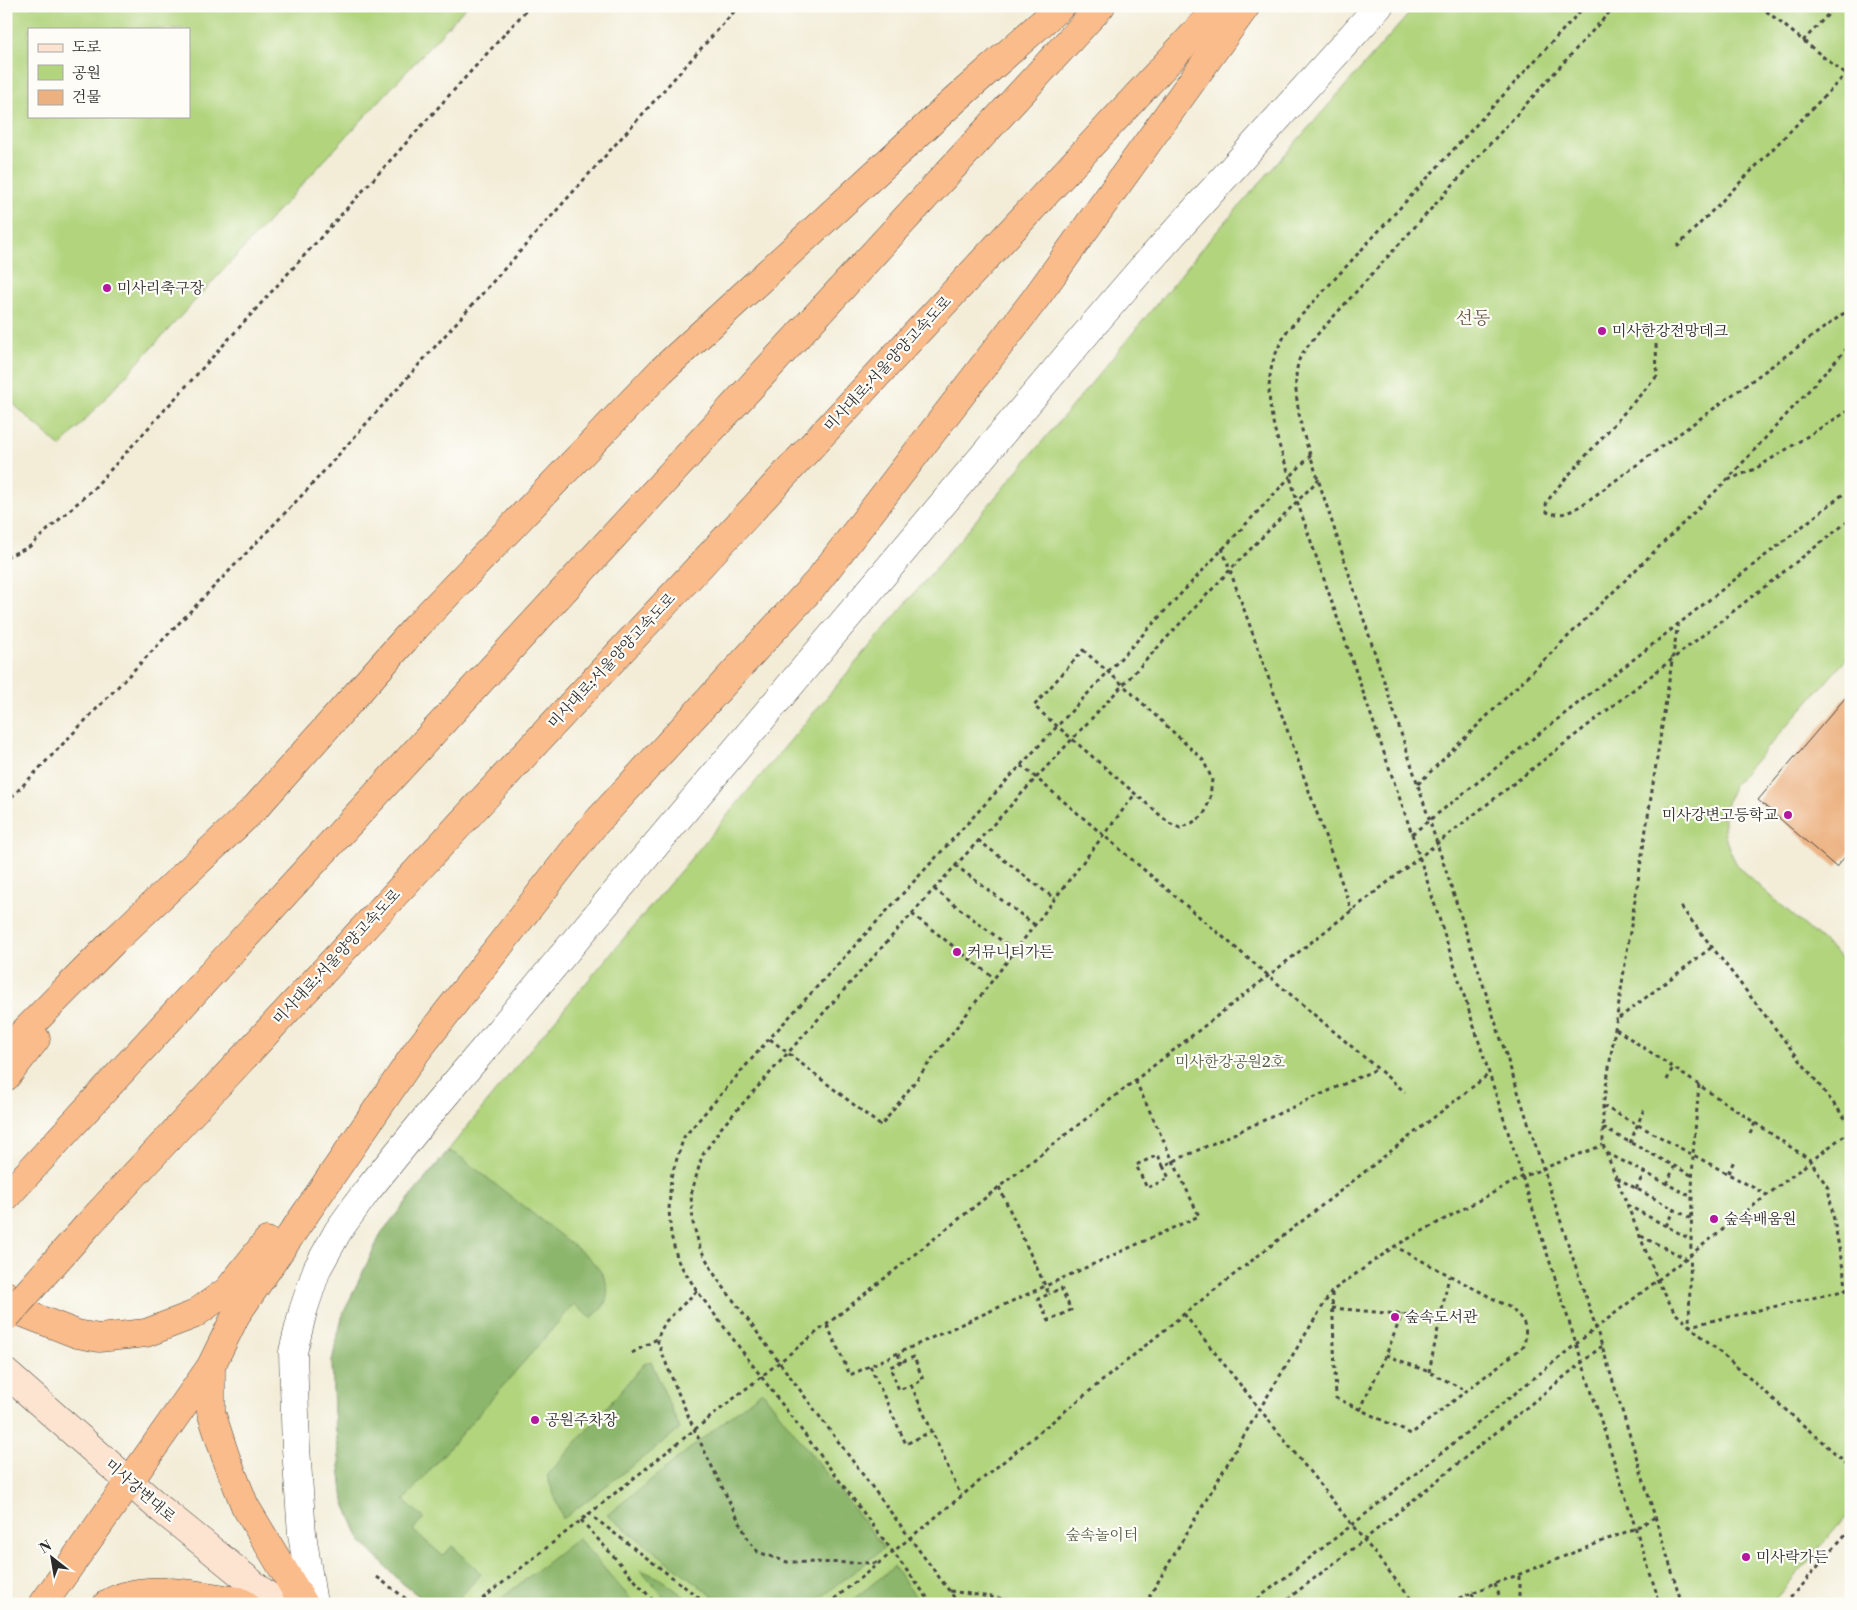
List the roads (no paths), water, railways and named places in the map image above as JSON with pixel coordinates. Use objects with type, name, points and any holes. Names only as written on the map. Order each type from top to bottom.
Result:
[{"type":"highway","points":[[6,1050],[115,940],[256,808],[416,627],[661,371],[956,99],[1060,6]]},
{"type":"highway","points":[[6,1197],[1101,6]]},
{"type":"highway","name":"미사대로;서울양양고속도로","points":[[6,1317],[87,1226],[1220,6]]},
{"type":"highway","points":[[6,1295],[23,1313],[77,1334],[99,1338],[146,1333],[193,1315],[227,1291],[593,826],[817,582],[1035,299],[1246,6]]},
{"type":"highway","points":[[6,1077],[115,940]]},
{"type":"highway","points":[[43,1604],[211,1366],[236,1315],[417,1051]]},
{"type":"highway","points":[[211,1366],[211,1412],[228,1464],[245,1506],[304,1604]]},
{"type":"highway","points":[[107,1604],[132,1593],[162,1592],[239,1601],[245,1604]]},
{"type":"main road","name":"미사강변대로","points":[[6,1373],[129,1482],[278,1604]]},
{"type":"street","points":[[313,1604],[302,1534],[296,1448],[293,1352],[303,1311],[317,1269],[338,1231],[366,1192],[434,1107],[1089,330],[1138,273],[1379,6]]},
{"type":"place","name":"미사리축구장","points":[[107,288]]},
{"type":"place","name":"미사한강전망데크","points":[[1602,331]]},
{"type":"place","name":"미사강변고등학교","points":[[1788,815]]},
{"type":"place","name":"커뮤니티가든","points":[[957,952]]},
{"type":"place","name":"숲속배움원","points":[[1714,1219]]},
{"type":"place","name":"숲속도서관","points":[[1395,1317]]},
{"type":"place","name":"공원주차장","points":[[535,1420]]},
{"type":"place","name":"미사락가든","points":[[1746,1557]]},
{"type":"district","name":"선동","points":[[1473,318]]},
{"type":"park label","name":"미사한강공원2호","points":[[1230,1062]]},
{"type":"park label","name":"숲속놀이터","points":[[1102,1535]]}]
